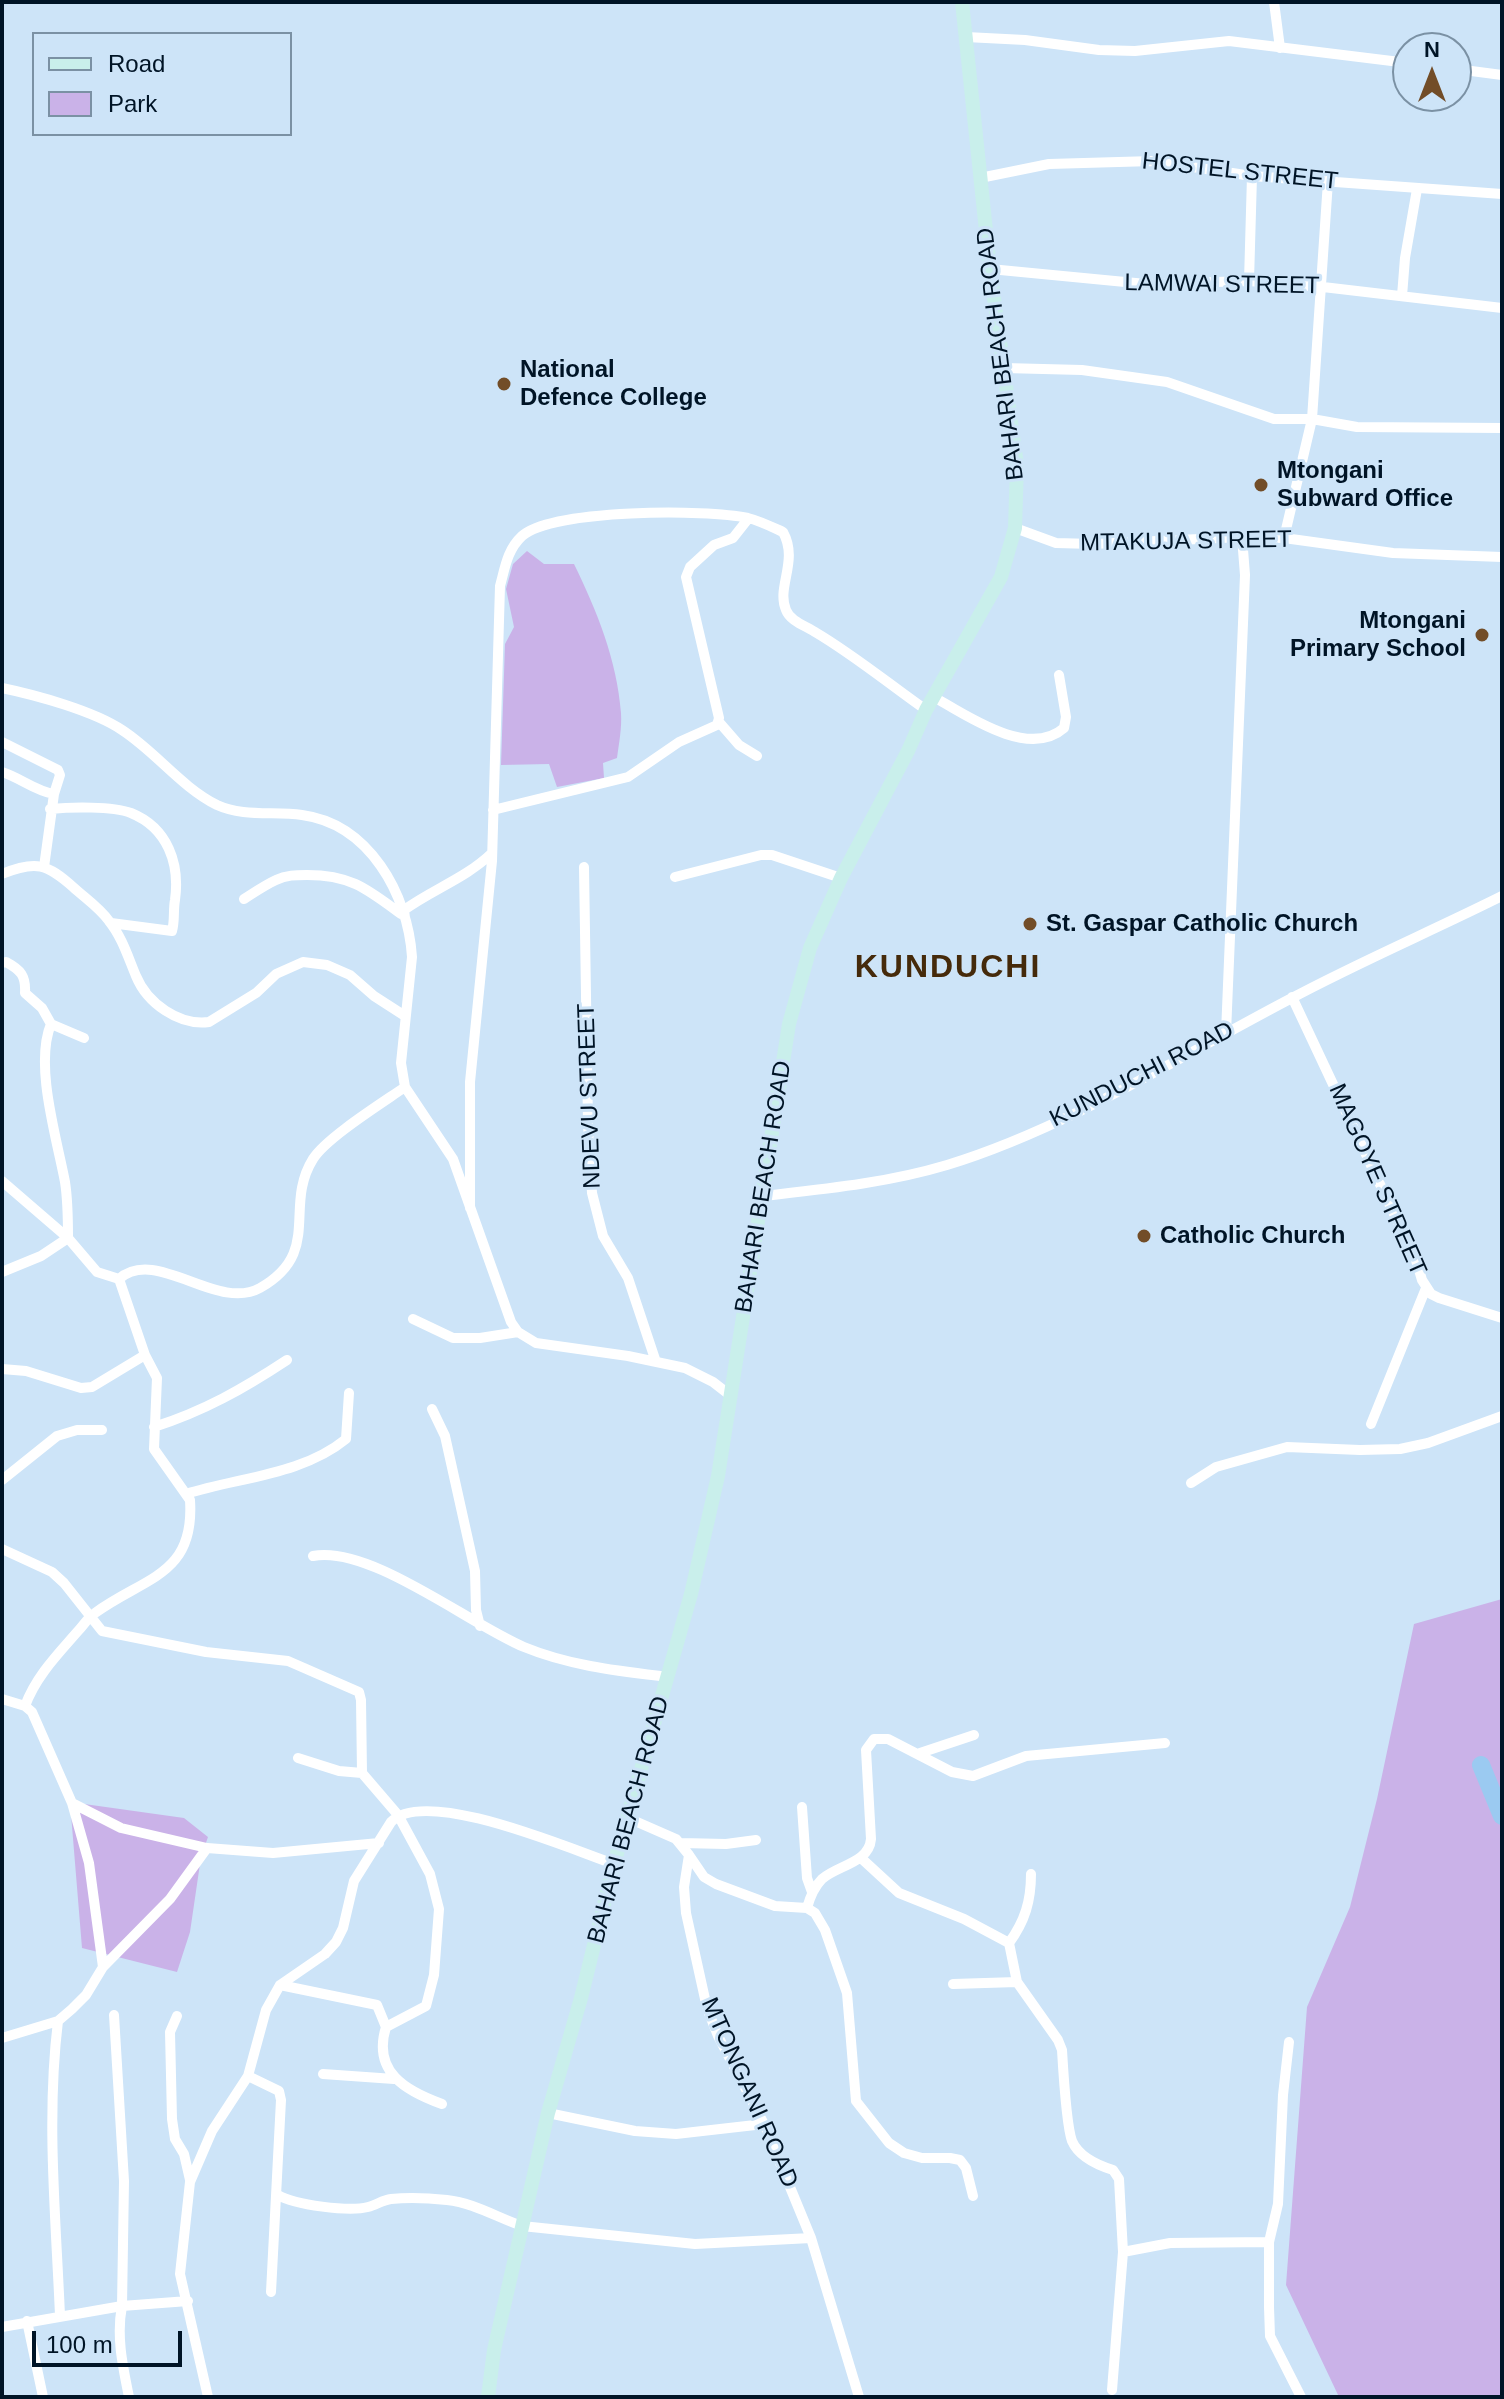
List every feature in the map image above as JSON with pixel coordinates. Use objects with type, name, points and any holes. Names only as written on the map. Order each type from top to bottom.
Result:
[{"type":"street","name":"BAHARI BEACH ROAD","points":[[488,2397],[494,2350],[548,2113],[581,1998],[614,1864],[691,1594],[715,1489],[789,1024],[799,981],[841,878],[930,704],[1001,577],[1015,528],[1017,465],[990,269],[962,2]]},
{"type":"street","points":[[1274,2],[1280,48]]},
{"type":"street","points":[[966,37],[1135,51],[1229,41],[1392,61]]},
{"type":"street","points":[[1472,71],[1502,75]]},
{"type":"street","name":"HOSTEL STREET","points":[[980,178],[1049,164],[1153,161],[1252,176],[1502,194]]},
{"type":"street","points":[[1249,281],[1252,176]]},
{"type":"street","points":[[1284,538],[1312,419],[1328,181]]},
{"type":"street","points":[[1402,296],[1417,189]]},
{"type":"street","name":"LAMWAI STREET","points":[[990,269],[1133,283],[1249,281],[1502,308]]},
{"type":"street","points":[[1004,368],[1082,370],[1167,382],[1274,419],[1312,419],[1357,427],[1502,428]]},
{"type":"street","points":[[470,1208],[470,1082],[492,853],[500,586],[509,551],[523,535],[566,520],[629,515],[679,513],[748,519],[783,532],[786,538],[790,555],[784,600],[790,617],[930,704],[1026,740],[1049,738],[1064,728],[1066,717],[1059,675]]},
{"type":"street","points":[[748,519],[733,538],[714,545],[690,567],[686,577],[719,722],[739,745],[757,756]]},
{"type":"street","name":"MTAKUJA STREET","points":[[1015,528],[1056,543],[1284,538],[1393,553],[1502,557]]},
{"type":"street","points":[[1226,1033],[1245,590],[1242,537]]},
{"type":"street","points":[[2,688],[19,691],[113,725],[218,805],[246,812],[300,814],[331,823],[362,844],[379,861],[388,876],[411,939],[412,957],[401,1063],[405,1087],[453,1159],[511,1322],[518,1332],[536,1343],[685,1368],[713,1382],[731,1396]]},
{"type":"street","points":[[493,810],[628,777],[679,742],[715,727],[719,722]]},
{"type":"street","points":[[2,742],[58,770],[60,775],[50,809],[44,867]]},
{"type":"street","points":[[2,772],[20,778],[43,793],[54,794]]},
{"type":"street","points":[[50,809],[82,807],[128,812],[156,831],[171,848],[177,889],[172,931],[111,923]]},
{"type":"street","points":[[404,917],[404,910],[470,872],[492,853]]},
{"type":"street","points":[[675,877],[761,855],[772,855],[841,878]]},
{"type":"street","name":"NDEVU STREET","points":[[584,867],[592,1193],[603,1236],[628,1278],[656,1362]]},
{"type":"street","points":[[2,874],[14,869],[52,868],[111,923],[143,989],[156,1004],[178,1018],[209,1022],[256,993],[276,974],[303,962],[327,965],[350,975],[374,996],[405,1016]]},
{"type":"street","points":[[244,899],[278,879],[292,875],[331,875],[351,880],[370,890],[404,917]]},
{"type":"street","name":"KUNDUCHI ROAD","points":[[763,1196],[871,1183],[948,1165],[1001,1144],[1095,1103],[1292,997],[1502,896]]},
{"type":"street","points":[[2,963],[20,970],[26,983],[25,993],[42,1008],[51,1024],[84,1038]]},
{"type":"street","name":"MAGOYE STREET","points":[[1292,997],[1426,1288],[1439,1298],[1502,1318]]},
{"type":"street","points":[[51,1024],[47,1034],[46,1060],[49,1103],[67,1200],[68,1238]]},
{"type":"street","points":[[119,1279],[128,1272],[154,1271],[230,1294],[258,1289],[285,1269],[296,1253],[303,1183],[315,1155],[405,1087]]},
{"type":"street","points":[[2,1181],[68,1238],[97,1272],[119,1279]]},
{"type":"street","points":[[2,1272],[41,1256],[68,1238]]},
{"type":"street","points":[[25,1706],[31,1688],[91,1615],[160,1575],[181,1552],[186,1537],[190,1507],[186,1494],[156,1456],[153,1440],[158,1401],[157,1378],[145,1355],[119,1279]]},
{"type":"street","points":[[1371,1424],[1426,1288]]},
{"type":"street","points":[[413,1319],[453,1338],[480,1338],[518,1332]]},
{"type":"street","points":[[2,1369],[26,1371],[81,1388],[92,1387],[145,1355]]},
{"type":"street","points":[[154,1427],[237,1393],[287,1360]]},
{"type":"street","points":[[186,1494],[223,1482],[281,1471],[329,1452],[346,1439],[349,1393]]},
{"type":"street","points":[[432,1409],[445,1436],[475,1571],[476,1610],[480,1626]]},
{"type":"street","points":[[1191,1483],[1216,1467],[1287,1447],[1400,1449],[1428,1443],[1502,1416]]},
{"type":"street","points":[[2,1480],[57,1436],[77,1430],[102,1430]]},
{"type":"street","points":[[2,1549],[52,1572],[102,1631],[206,1652],[288,1661],[359,1692],[362,1773],[398,1815],[430,1874],[439,1909],[434,1975],[426,2006],[386,2027]]},
{"type":"street","points":[[313,1556],[352,1559],[381,1569],[480,1626],[523,1647],[565,1662],[668,1677]]},
{"type":"street","points":[[2,1699],[25,1706],[39,1722],[72,1803],[89,1863],[103,1967]]},
{"type":"street","points":[[920,1753],[974,1735]]},
{"type":"street","points":[[807,1908],[812,1892],[822,1879],[861,1858],[871,1845],[868,1746],[874,1739],[883,1737],[920,1753],[952,1772],[973,1776],[1026,1756],[1165,1743]]},
{"type":"street","points":[[298,1758],[339,1771],[362,1773]]},
{"type":"street","points":[[72,1803],[121,1828],[207,1848],[273,1853],[379,1843]]},
{"type":"street","points":[[802,1807],[807,1878],[812,1892]]},
{"type":"street","points":[[208,2397],[180,2274],[190,2182],[212,2131],[248,2076],[266,2010],[280,1985],[325,1954],[336,1942],[343,1928],[354,1881],[398,1815],[425,1809],[463,1813],[614,1864]]},
{"type":"street","points":[[628,1818],[681,1843],[726,1844],[756,1840]]},
{"type":"street","points":[[681,1843],[695,1867],[716,1884],[775,1906],[807,1908],[821,1921],[847,1993],[856,2101],[889,2143],[904,2153],[922,2158],[960,2160],[966,2168],[973,2196]]},
{"type":"street","points":[[2,2038],[58,2021],[86,1995],[103,1967],[170,1899],[207,1848]]},
{"type":"street","name":"MTONGANI ROAD","points":[[689,1855],[684,1887],[686,1913],[707,2008],[718,2036],[764,2124],[811,2238],[859,2397]]},
{"type":"street","points":[[861,1858],[899,1893],[964,1919],[1009,1943]]},
{"type":"street","points":[[1031,1874],[1031,1897],[1022,1925],[1009,1943],[1017,1982],[1062,2050],[1073,2142],[1086,2158],[1117,2174],[1123,2252],[1112,2390]]},
{"type":"street","points":[[953,1984],[1017,1982]]},
{"type":"street","points":[[280,1985],[377,2005],[386,2027],[382,2042],[384,2058],[394,2079]]},
{"type":"street","points":[[114,2015],[124,2181],[120,2350],[129,2397]]},
{"type":"street","points":[[177,2016],[170,2032],[172,2119],[175,2139],[184,2154],[190,2182]]},
{"type":"street","points":[[58,2021],[51,2110],[60,2316]]},
{"type":"street","points":[[1289,2042],[1278,2204],[1269,2242],[1270,2336],[1301,2397]]},
{"type":"street","points":[[323,2074],[394,2079],[419,2096],[442,2104]]},
{"type":"street","points":[[248,2076],[279,2091],[281,2100],[271,2292]]},
{"type":"street","points":[[548,2113],[635,2131],[676,2134],[764,2124]]},
{"type":"street","points":[[278,2195],[286,2200],[339,2209],[366,2207],[389,2199],[451,2200],[479,2206],[499,2218],[522,2226],[695,2244],[811,2238]]},
{"type":"street","points":[[1123,2252],[1170,2243],[1269,2242]]},
{"type":"street","points":[[2,2327],[122,2306],[188,2301]]},
{"type":"street","points":[[27,2321],[43,2397]]},
{"type":"green space","points":[[527,551],[544,564],[574,564],[605,636],[619,693],[621,719],[617,758],[603,763],[604,778],[557,787],[549,764],[501,765],[505,644],[514,627],[506,589],[513,564]]},
{"type":"green space","points":[[1502,1599],[1502,2397],[1339,2397],[1286,2285],[1307,2007],[1350,1907],[1377,1799],[1414,1624]]},
{"type":"green space","points":[[70,1802],[184,1818],[208,1837],[201,1857],[190,1932],[177,1972],[82,1948]]},
{"type":"waterway","points":[[1481,1765],[1502,1816]]},
{"type":"place","name":"National Defence College","points":[[504,384]]},
{"type":"place","name":"Mtongani Subward Office","points":[[1261,485]]},
{"type":"place","name":"Mtongani Primary School","points":[[1482,635]]},
{"type":"place","name":"St. Gaspar Catholic Church","points":[[1030,924]]},
{"type":"place","name":"Catholic Church","points":[[1144,1236]]},
{"type":"district","name":"KUNDUCHI","points":[[948,968]]}]
